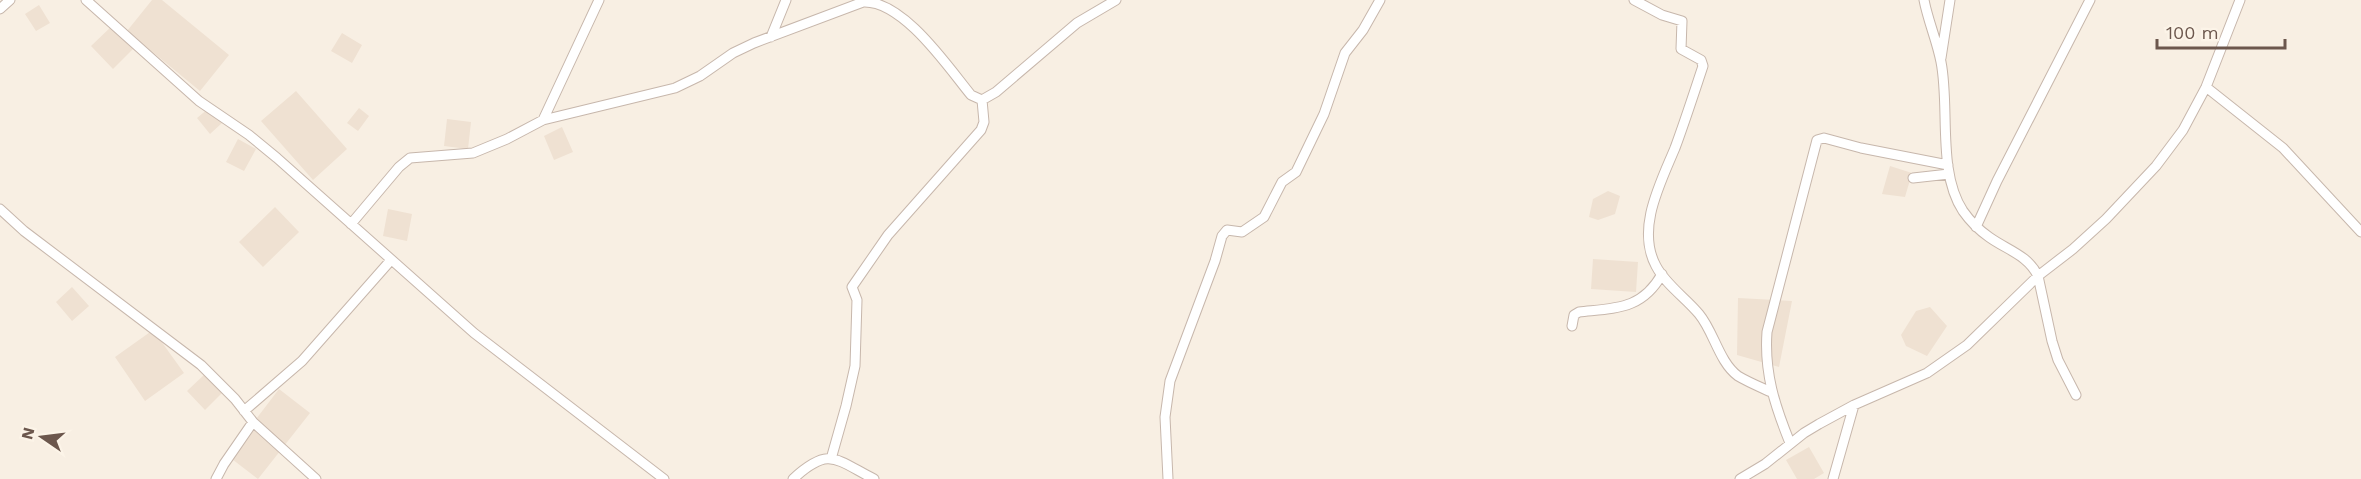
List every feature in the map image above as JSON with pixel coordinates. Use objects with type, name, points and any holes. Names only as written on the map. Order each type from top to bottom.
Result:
[{"type":"street","points":[[0,9],[10,0]]},
{"type":"street","points":[[86,0],[200,101],[249,135],[277,158],[510,362],[664,479]]},
{"type":"street","points":[[543,120],[599,0]]},
{"type":"street","points":[[771,37],[786,0]]},
{"type":"street","points":[[351,224],[399,167],[410,158],[473,153],[507,139],[543,120],[675,88],[754,43],[863,2],[876,2],[888,7],[908,22],[971,96],[982,100],[996,92],[1077,23],[1116,0]]},
{"type":"street","points":[[1168,479],[1165,417],[1170,381],[1215,261],[1222,236],[1227,230],[1242,232],[1264,217],[1282,182],[1296,172],[1324,114],[1345,53],[1368,22],[1380,0]]},
{"type":"street","points":[[1634,0],[1662,15],[1682,21],[1681,49],[1701,60],[1703,66],[1657,190],[1650,219],[1649,250],[1662,274],[1698,314],[1731,369],[1738,376],[1771,392]]},
{"type":"street","points":[[1924,0],[1928,22],[1941,61]]},
{"type":"street","points":[[1950,0],[1941,61],[1949,169],[1962,209],[1976,227],[2030,261],[2038,276],[2058,360],[2076,395]]},
{"type":"street","points":[[1976,227],[1997,181],[2090,0]]},
{"type":"street","points":[[1740,479],[1765,464],[1790,443],[1819,424],[1854,405],[1927,373],[1967,345],[2038,276],[2073,249],[2132,194],[2157,166],[2183,130],[2206,87],[2240,0]]},
{"type":"street","points":[[2206,87],[2283,148],[2361,232]]},
{"type":"street","points":[[831,459],[855,366],[857,300],[852,286],[900,221],[981,130],[984,122],[982,100]]},
{"type":"street","points":[[1790,443],[1771,392],[1766,350],[1767,332],[1818,139],[1949,169]]},
{"type":"street","points":[[1913,178],[1949,169]]},
{"type":"street","points":[[0,209],[24,231],[201,365],[253,422],[316,479]]},
{"type":"street","points":[[244,411],[302,361],[391,260]]},
{"type":"street","points":[[1572,326],[1576,313],[1615,309],[1644,298],[1662,274]]},
{"type":"street","points":[[1833,479],[1854,405]]},
{"type":"street","points":[[216,479],[253,422]]},
{"type":"street","points":[[793,479],[817,459],[824,458],[874,479]]},
{"type":"shaded area","points":[[152,0],[162,0],[229,55],[200,91],[127,31]]},
{"type":"shaded area","points":[[39,5],[50,23],[36,31],[25,14]]},
{"type":"shaded area","points":[[114,24],[135,47],[113,69],[91,46]]},
{"type":"shaded area","points":[[342,33],[362,45],[352,63],[331,51]]},
{"type":"shaded area","points":[[296,91],[347,149],[313,180],[261,121]]},
{"type":"shaded area","points":[[209,108],[222,123],[210,134],[197,118]]},
{"type":"shaded area","points":[[359,108],[369,116],[358,131],[347,123]]},
{"type":"shaded area","points":[[447,119],[471,122],[468,149],[444,146]]},
{"type":"shaded area","points":[[562,127],[573,152],[554,160],[544,136]]},
{"type":"shaded area","points":[[238,139],[256,149],[244,171],[226,162]]},
{"type":"shaded area","points":[[1890,166],[1912,173],[1905,197],[1882,194]]},
{"type":"shaded area","points":[[1608,191],[1620,196],[1615,214],[1598,220],[1589,217],[1593,199]]},
{"type":"shaded area","points":[[275,207],[299,232],[263,267],[239,242]]},
{"type":"shaded area","points":[[388,209],[412,214],[407,241],[383,236]]},
{"type":"shaded area","points":[[1593,259],[1638,262],[1636,292],[1591,289]]},
{"type":"shaded area","points":[[72,287],[89,306],[72,321],[56,302]]},
{"type":"shaded area","points":[[1738,298],[1792,301],[1779,367],[1737,355]]},
{"type":"shaded area","points":[[1930,307],[1947,326],[1927,356],[1906,346],[1901,335],[1916,311]]},
{"type":"shaded area","points":[[153,330],[184,373],[145,401],[115,357]]},
{"type":"shaded area","points":[[206,373],[224,391],[205,410],[187,391]]},
{"type":"shaded area","points":[[279,389],[310,413],[258,479],[228,456]]},
{"type":"shaded area","points":[[1809,447],[1824,473],[1814,479],[1797,479],[1786,460]]}]
